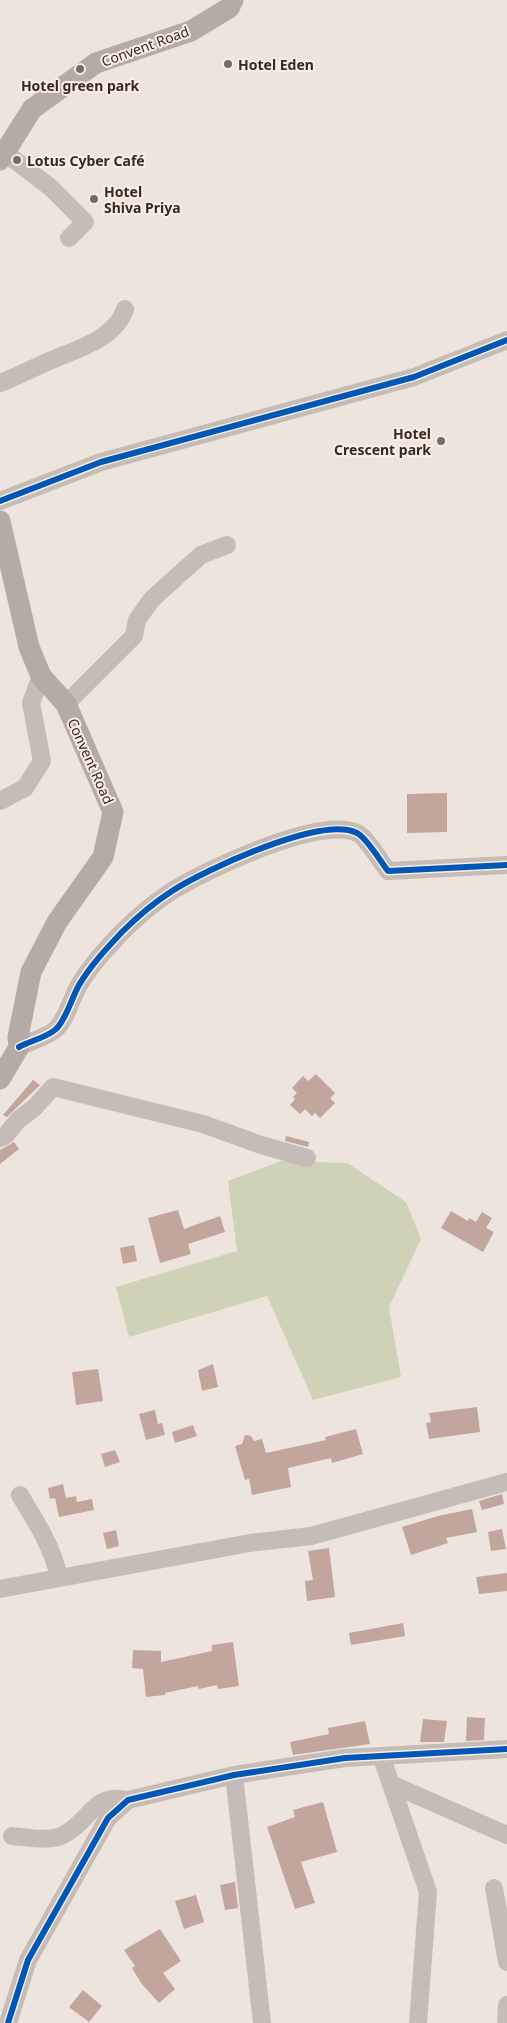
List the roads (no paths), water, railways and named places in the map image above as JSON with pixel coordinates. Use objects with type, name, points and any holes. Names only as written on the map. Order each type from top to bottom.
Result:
[{"type":"main road","name":"Convent Road","points":[[2,156],[32,109],[96,63],[191,30],[229,8],[233,0]]},
{"type":"main road","name":"Convent Road","points":[[0,521],[29,647],[41,676],[66,704],[113,812],[103,857],[57,922],[31,972],[18,1037],[19,1047],[0,1078]]},
{"type":"street","points":[[2,156],[50,187],[85,222],[69,238]]},
{"type":"street","points":[[0,384],[78,350],[101,337],[121,322],[125,309]]},
{"type":"street","points":[[0,501],[101,462],[414,377],[507,340]]},
{"type":"street","points":[[66,704],[134,636],[137,620],[152,599],[201,555],[227,545]]},
{"type":"street","points":[[0,801],[25,788],[42,760],[30,703],[41,676]]},
{"type":"street","points":[[19,1047],[56,1029],[79,985],[96,960],[125,930],[171,892],[209,869],[249,853],[298,836],[334,829],[348,829],[359,833],[388,871],[507,865]]},
{"type":"street","points":[[0,1138],[6,1135],[18,1120],[34,1108],[53,1087],[203,1124],[261,1145],[307,1158]]},
{"type":"street","points":[[0,1589],[250,1543],[311,1536],[507,1482]]},
{"type":"street","points":[[20,1495],[47,1540],[59,1577]]},
{"type":"street","points":[[8,2023],[28,1960],[108,1818],[128,1800],[234,1775],[345,1758],[507,1749]]},
{"type":"street","points":[[381,1756],[428,1892],[418,2023]]},
{"type":"street","points":[[234,1775],[262,2023]]},
{"type":"street","points":[[391,1784],[507,1835]]},
{"type":"street","points":[[12,1836],[33,1838],[62,1836],[76,1826],[101,1801],[114,1796],[128,1800]]},
{"type":"street","points":[[494,1888],[507,1962]]},
{"type":"street","points":[[506,2023],[507,2005]]},
{"type":"place","name":"Hotel Eden","points":[[228,64]]},
{"type":"place","name":"Hotel green park","points":[[80,69]]},
{"type":"place","name":"Lotus Cyber Café","points":[[17,160]]},
{"type":"place","name":"Hotel Shiva Priya","points":[[94,199]]},
{"type":"place","name":"Hotel Crescent park","points":[[441,441]]}]
